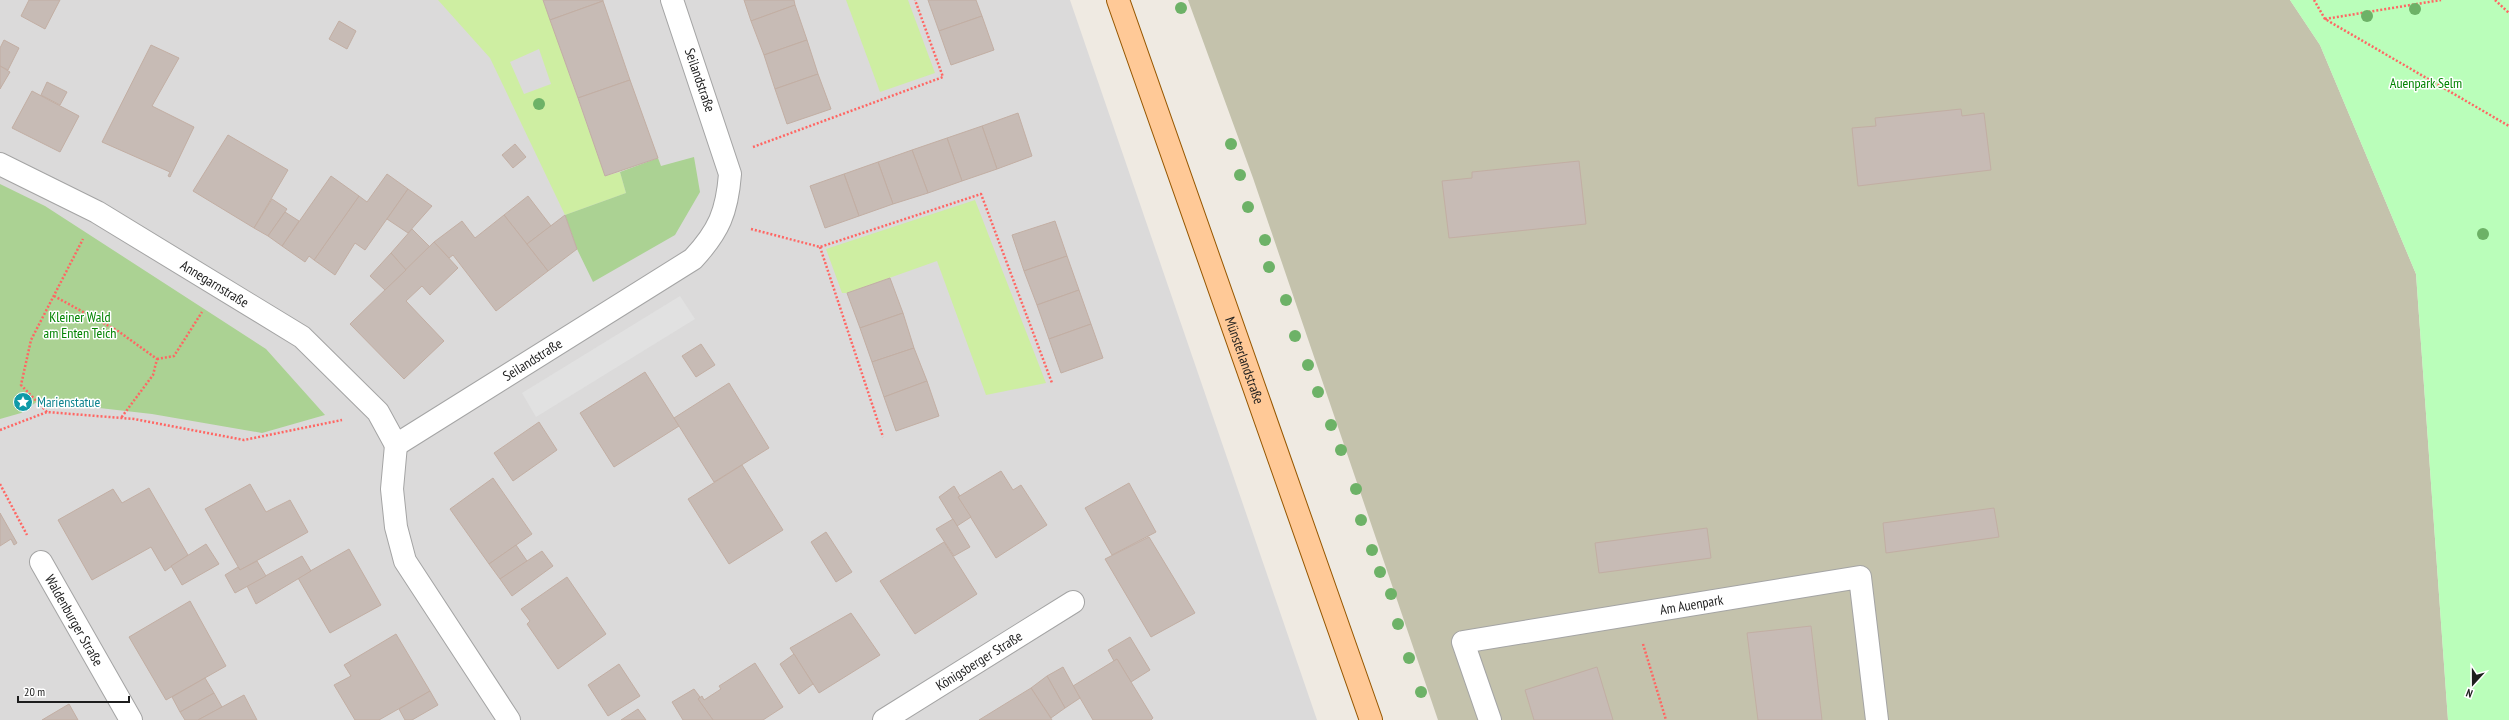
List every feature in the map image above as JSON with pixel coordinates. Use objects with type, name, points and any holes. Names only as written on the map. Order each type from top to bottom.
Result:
[{"type":"main road","name":"Münsterlandstraße","points":[[1118,0],[1371,720]]},
{"type":"street","name":"Seilandstraße","points":[[396,445],[693,259],[709,242],[721,221],[728,197],[730,174],[726,157],[672,0]]},
{"type":"street","name":"Annegarnstraße","points":[[0,164],[97,212],[302,337],[378,412],[396,445]]},
{"type":"street","points":[[396,445],[392,489],[396,527],[405,561],[509,720]]},
{"type":"street","name":"Waldenburger Straße","points":[[41,562],[131,720]]},
{"type":"street","name":"Am Auenpark","points":[[1490,720],[1463,642],[1634,612],[1860,578],[1877,720]]},
{"type":"street","name":"Königsberger Straße","points":[[884,720],[1074,602]]},
{"type":"path","points":[[726,157],[943,76],[915,0]]},
{"type":"path","points":[[2314,0],[2325,19],[2509,126]]},
{"type":"path","points":[[2325,19],[2441,0]]},
{"type":"path","points":[[2495,0],[2509,13]]},
{"type":"path","points":[[721,221],[820,247],[981,194],[1052,383]]},
{"type":"path","points":[[47,412],[21,385],[31,340],[97,212]]},
{"type":"path","points":[[820,247],[883,437]]},
{"type":"path","points":[[54,296],[118,331],[157,359],[174,356],[218,286]]},
{"type":"path","points":[[121,418],[153,375],[157,359]]},
{"type":"path","points":[[0,430],[47,412],[121,418],[244,440],[378,412]]},
{"type":"path","points":[[0,484],[41,562]]},
{"type":"path","points":[[1634,612],[1666,720]]},
{"type":"shaded area","points":[[0,0],[1070,0],[1317,720],[0,720]]},
{"type":"shaded area","points":[[1188,0],[2290,0],[2320,45],[2416,274],[2448,720],[1438,720],[1253,178]]},
{"type":"shaded area","points":[[680,296],[695,319],[536,417],[522,393]]},
{"type":"green space","points":[[438,0],[543,0],[605,176],[620,172],[626,193],[565,215],[490,58]],"holes":[[[539,49],[551,84],[524,94],[510,62]]]},
{"type":"green space","points":[[846,0],[908,0],[935,73],[880,92]]},
{"type":"green space","name":"Auenpark Selm","points":[[2290,0],[2509,0],[2509,720],[2448,720],[2416,274],[2320,45]]},
{"type":"green space","points":[[694,157],[700,192],[675,235],[593,282],[577,249],[565,215],[626,193],[620,172],[658,158],[661,166]]},
{"type":"green space","name":"Kleiner Wald am Enten Teich","points":[[0,184],[45,206],[266,349],[325,415],[262,433],[152,414],[38,401],[21,413],[0,419]]},
{"type":"green space","points":[[975,200],[1046,383],[986,395],[937,261],[847,293],[842,293],[826,249]]},
{"type":"building","points":[[29,0],[60,0],[45,29],[21,16]]},
{"type":"building","points":[[543,0],[603,0],[603,1],[550,20]]},
{"type":"building","points":[[744,0],[794,0],[795,5],[751,21]]},
{"type":"building","points":[[928,0],[976,0],[982,16],[939,31]]},
{"type":"building","points":[[603,1],[630,80],[578,98],[550,20]]},
{"type":"building","points":[[795,5],[807,40],[764,55],[751,21]]},
{"type":"building","points":[[982,16],[994,50],[951,65],[939,31]]},
{"type":"building","points":[[339,21],[356,31],[347,49],[329,39]]},
{"type":"building","points":[[4,40],[19,48],[8,70],[0,66],[0,48]]},
{"type":"building","points":[[807,40],[818,74],[775,89],[764,55]]},
{"type":"building","points":[[151,45],[179,58],[152,106],[194,127],[170,177],[168,176],[170,172],[102,142]]},
{"type":"building","points":[[0,66],[10,72],[0,89]]},
{"type":"building","points":[[818,74],[831,109],[787,124],[775,89]]},
{"type":"building","points":[[630,80],[658,158],[605,176],[578,98]]},
{"type":"building","points":[[47,82],[67,92],[60,105],[41,95]]},
{"type":"building","points":[[32,91],[79,116],[60,152],[12,128]]},
{"type":"building","points":[[1961,109],[1962,116],[1984,113],[1991,170],[1858,186],[1852,128],[1876,126],[1875,118]]},
{"type":"building","points":[[1018,113],[1032,156],[997,169],[982,126]]},
{"type":"building","points":[[982,126],[997,169],[962,181],[947,138]]},
{"type":"building","points":[[228,135],[288,170],[254,228],[193,191]]},
{"type":"building","points":[[947,138],[962,181],[928,193],[912,150]]},
{"type":"building","points":[[515,144],[526,157],[513,168],[502,155]]},
{"type":"building","points":[[912,150],[928,193],[893,204],[878,162]]},
{"type":"building","points":[[1579,161],[1586,224],[1449,238],[1442,181],[1472,178],[1472,172]]},
{"type":"building","points":[[878,162],[893,204],[859,216],[844,174]]},
{"type":"building","points":[[387,174],[408,189],[365,250],[355,243],[335,275],[314,260],[359,196],[367,202]]},
{"type":"building","points":[[844,174],[859,216],[825,228],[810,186]]},
{"type":"building","points":[[331,176],[359,196],[314,260],[309,256],[305,262],[282,246]]},
{"type":"building","points":[[408,189],[432,206],[408,233],[387,219]]},
{"type":"building","points":[[528,196],[551,226],[527,244],[504,215]]},
{"type":"building","points":[[272,199],[287,209],[268,236],[254,228]]},
{"type":"building","points":[[285,212],[299,221],[282,246],[268,236]]},
{"type":"building","points":[[504,215],[548,271],[496,311],[453,255],[449,258],[434,242],[462,221],[475,238]]},
{"type":"building","points":[[565,215],[577,249],[548,271],[527,244]]},
{"type":"building","points":[[1055,221],[1067,256],[1024,271],[1012,235]]},
{"type":"building","points":[[412,229],[430,247],[406,270],[391,253]]},
{"type":"building","points":[[434,242],[458,268],[430,295],[422,286],[406,301],[444,341],[404,379],[350,324]]},
{"type":"building","points":[[391,253],[406,270],[385,290],[370,276]]},
{"type":"building","points":[[1067,256],[1079,290],[1037,305],[1024,271]]},
{"type":"building","points":[[890,278],[903,313],[860,328],[847,293]]},
{"type":"building","points":[[1079,290],[1091,324],[1049,339],[1037,305]]},
{"type":"building","points":[[903,313],[914,348],[872,362],[860,328]]},
{"type":"building","points":[[1091,324],[1103,358],[1061,373],[1049,339]]},
{"type":"building","points":[[701,344],[715,365],[696,377],[682,356]]},
{"type":"building","points":[[914,348],[927,381],[884,397],[872,362]]},
{"type":"building","points":[[645,372],[679,426],[614,467],[580,413]]},
{"type":"building","points":[[927,381],[939,416],[896,431],[884,397]]},
{"type":"building","points":[[729,383],[769,448],[714,482],[674,418]]},
{"type":"building","points":[[539,422],[557,450],[513,481],[494,453]]},
{"type":"building","points":[[742,465],[783,530],[729,564],[688,499]]},
{"type":"building","points":[[1001,471],[1013,490],[1021,485],[1047,525],[996,558],[958,497]]},
{"type":"building","points":[[493,478],[532,534],[489,564],[450,509]]},
{"type":"building","points":[[1129,483],[1156,532],[1112,555],[1085,508]]},
{"type":"building","points":[[250,484],[266,512],[290,500],[308,532],[240,570],[205,509]]},
{"type":"building","points":[[954,486],[960,496],[958,497],[971,517],[957,526],[939,497]]},
{"type":"building","points":[[149,488],[188,555],[165,571],[151,547],[92,580],[58,520],[113,489],[122,503]]},
{"type":"building","points":[[1994,508],[1999,537],[1886,553],[1883,523]]},
{"type":"building","points":[[0,513],[17,543],[14,545],[11,539],[0,546]]},
{"type":"building","points":[[953,519],[970,547],[954,556],[936,529]]},
{"type":"building","points":[[1707,528],[1711,558],[1599,573],[1595,543]]},
{"type":"building","points":[[826,532],[852,572],[836,582],[811,542]]},
{"type":"building","points":[[1149,537],[1195,613],[1151,637],[1105,559]]},
{"type":"building","points":[[944,542],[977,594],[915,634],[880,581]]},
{"type":"building","points":[[206,544],[219,564],[182,585],[171,566]]},
{"type":"building","points":[[516,545],[527,561],[500,579],[489,564]]},
{"type":"building","points":[[349,549],[381,605],[330,633],[298,578]]},
{"type":"building","points":[[542,551],[553,566],[512,596],[500,579]]},
{"type":"building","points":[[302,556],[311,571],[256,604],[247,586]]},
{"type":"building","points":[[257,561],[266,576],[235,593],[225,575],[238,567],[240,570]]},
{"type":"building","points":[[567,577],[606,634],[558,669],[527,624],[530,621],[521,609]]},
{"type":"building","points":[[190,601],[226,666],[166,700],[129,637]]},
{"type":"building","points":[[851,613],[880,655],[819,693],[790,648]]},
{"type":"building","points":[[1811,626],[1822,720],[1758,720],[1747,633]]},
{"type":"building","points":[[396,634],[430,691],[379,720],[355,720],[334,685],[351,676],[344,665]]},
{"type":"building","points":[[1130,637],[1150,670],[1131,682],[1117,659],[1114,661],[1108,650]]},
{"type":"building","points":[[794,654],[813,684],[799,694],[780,664]]},
{"type":"building","points":[[1117,659],[1153,718],[1151,720],[1093,720],[1073,686]]},
{"type":"building","points":[[755,663],[783,707],[763,720],[713,720],[698,699],[702,696],[704,700],[721,689],[719,686]]},
{"type":"building","points":[[619,664],[640,696],[608,716],[588,685]]},
{"type":"building","points":[[1063,667],[1080,698],[1065,708],[1047,676]]},
{"type":"building","points":[[1597,667],[1613,720],[1534,720],[1525,690]]},
{"type":"building","points":[[1047,676],[1065,708],[1051,718],[1031,688]]},
{"type":"building","points":[[205,678],[214,693],[180,712],[172,697]]},
{"type":"building","points":[[1031,688],[1052,720],[979,720]]},
{"type":"building","points":[[694,689],[700,697],[698,699],[713,720],[683,720],[672,702]]},
{"type":"building","points":[[430,691],[438,705],[412,720],[405,720],[399,709]]},
{"type":"building","points":[[214,693],[222,707],[198,720],[185,720],[180,712]]},
{"type":"building","points":[[244,695],[257,720],[198,720],[222,707]]},
{"type":"building","points":[[69,704],[78,720],[42,720]]},
{"type":"building","points":[[638,709],[646,720],[621,720]]},
{"type":"place","name":"Marienstatue","points":[[23,402]]}]
